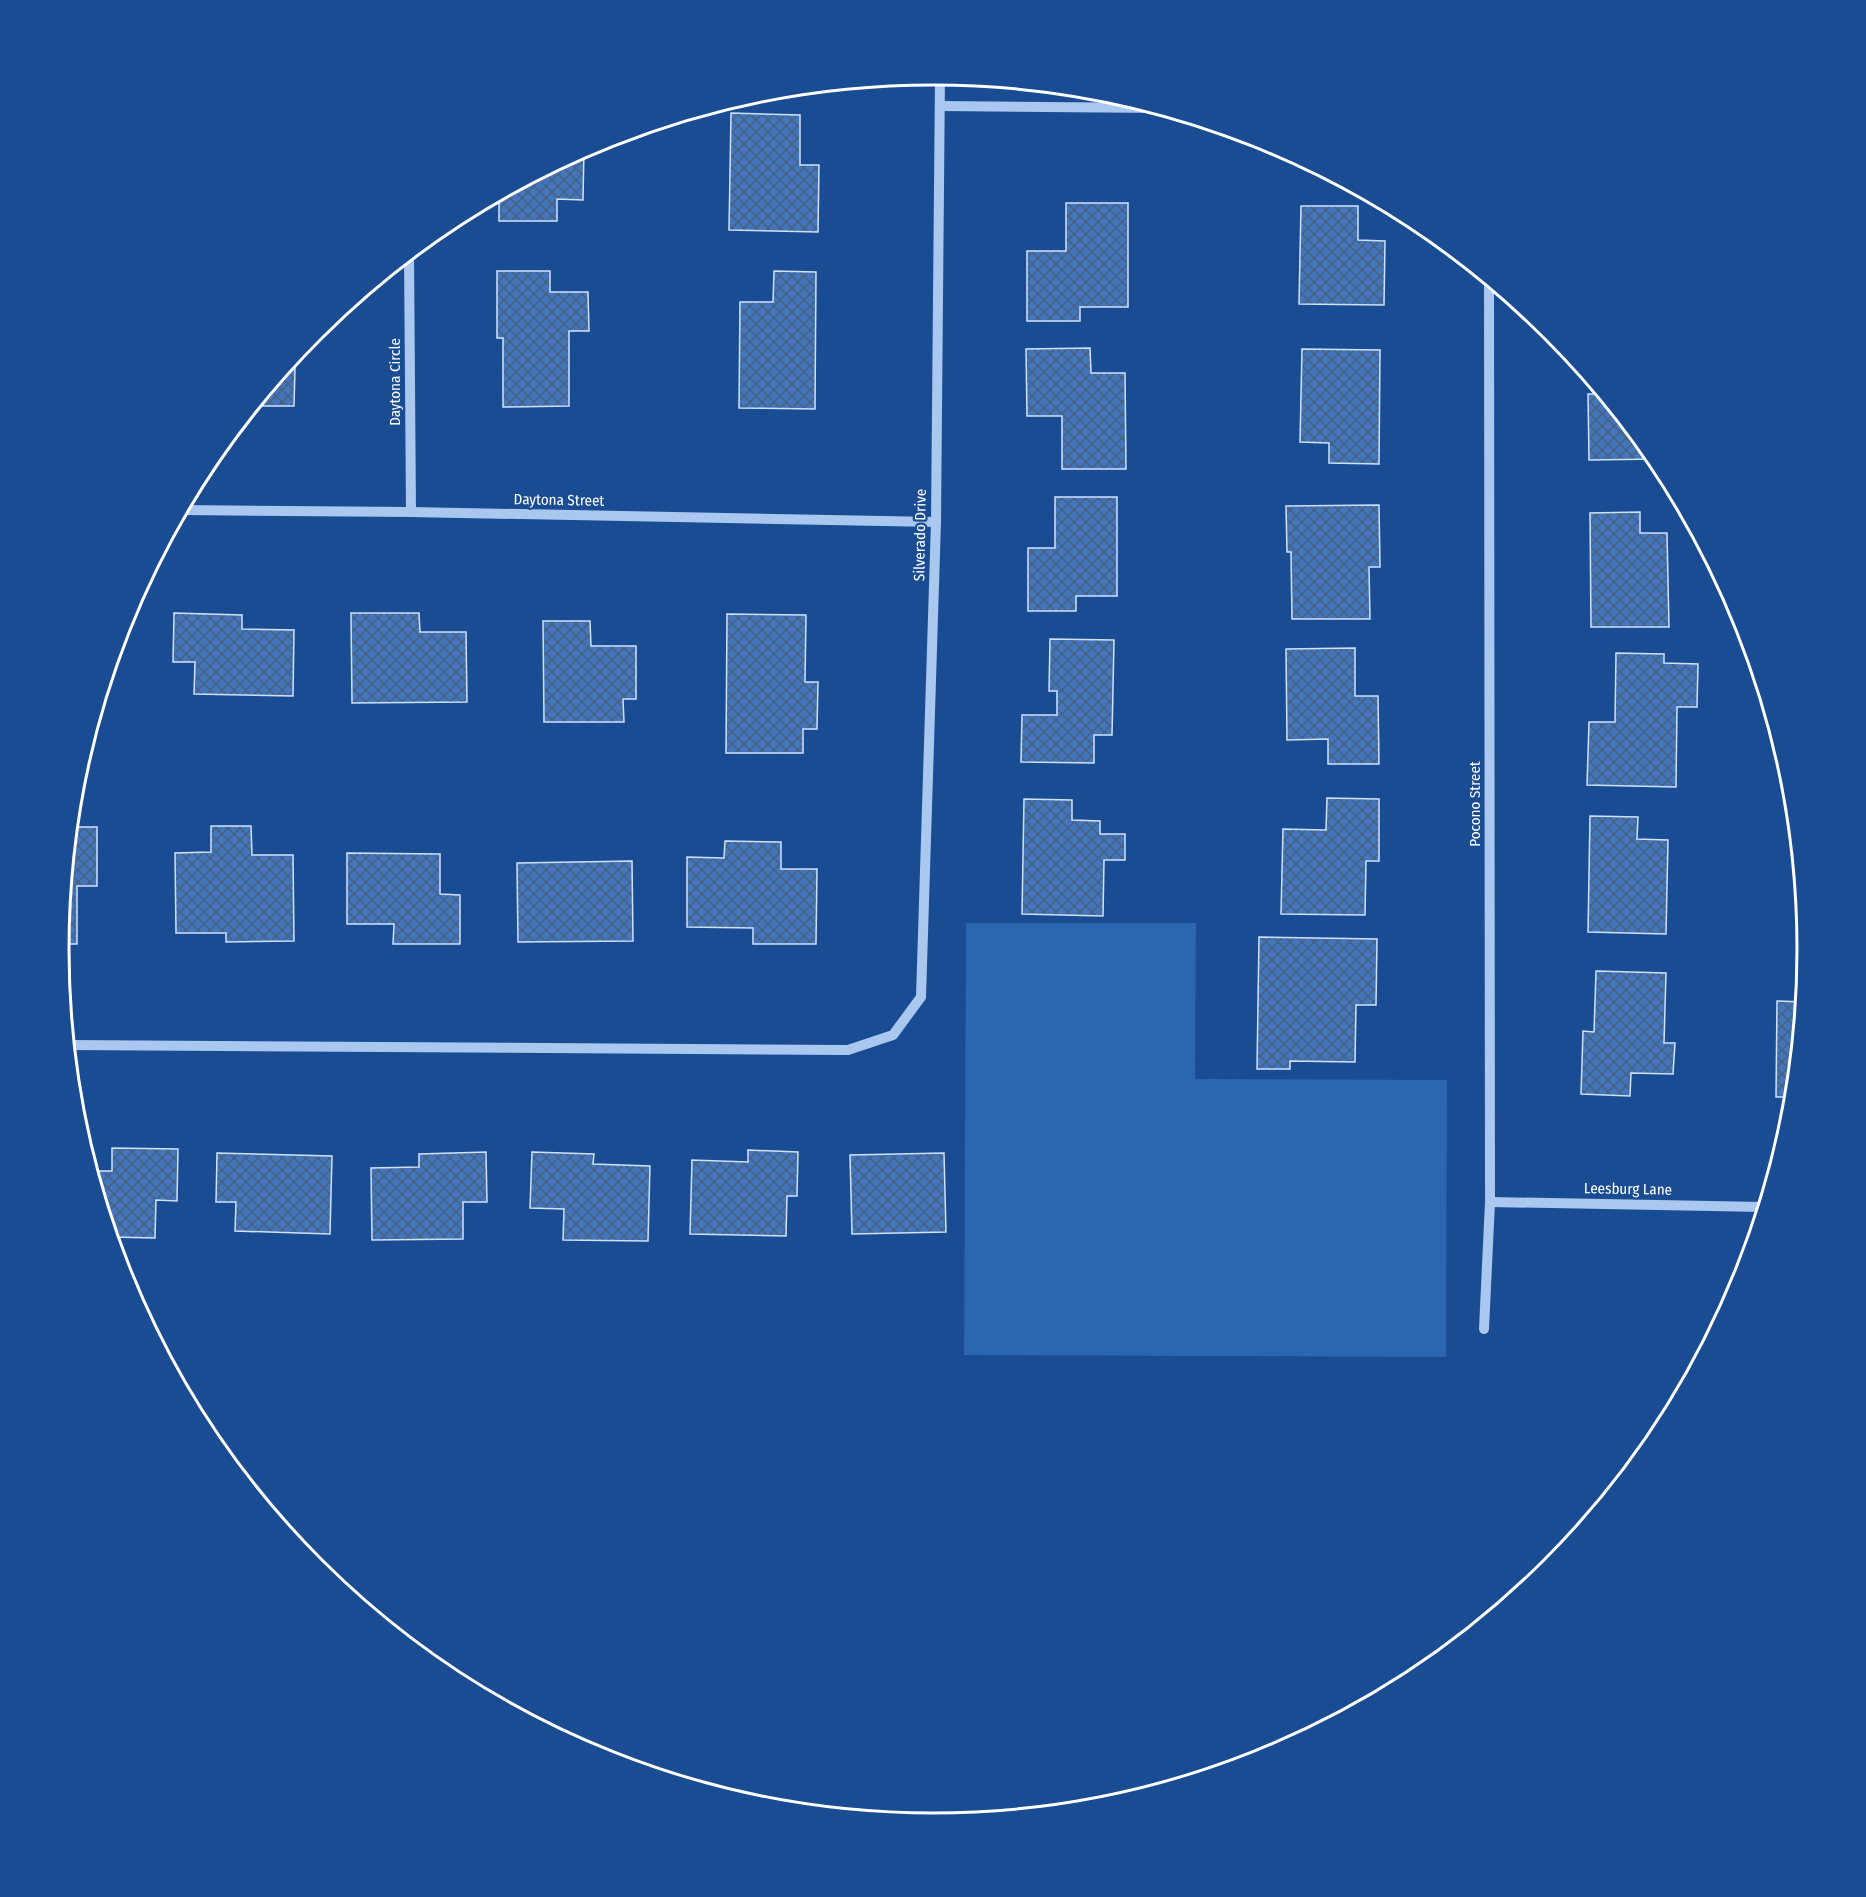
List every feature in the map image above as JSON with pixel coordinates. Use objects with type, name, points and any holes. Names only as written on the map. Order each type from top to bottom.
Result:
[{"type":"street","name":"Silverado Drive","points":[[75,1045],[848,1050],[892,1035],[921,997],[936,522],[939,85]]},
{"type":"street","points":[[939,106],[1130,108]]},
{"type":"street","name":"Daytona Circle","points":[[409,262],[411,512]]},
{"type":"street","name":"Pocono Street","points":[[1484,1329],[1490,1202],[1489,288]]},
{"type":"street","name":"Daytona Street","points":[[189,510],[936,522]]},
{"type":"street","name":"Leesburg Lane","points":[[1490,1202],[1757,1207]]},
{"type":"shaded area","points":[[966,923],[1196,923],[1195,1079],[1447,1080],[1446,1357],[964,1355]]},
{"type":"building","points":[[731,113],[800,115],[800,165],[819,165],[818,232],[729,230]]},
{"type":"building","points":[[584,159],[583,200],[557,199],[557,221],[499,221],[499,201]]},
{"type":"building","points":[[1066,203],[1128,203],[1128,307],[1080,307],[1080,321],[1027,321],[1027,251],[1066,251]]},
{"type":"building","points":[[1301,206],[1358,206],[1358,240],[1385,241],[1384,305],[1299,304]]},
{"type":"building","points":[[497,271],[550,271],[550,292],[588,292],[589,331],[569,331],[569,406],[503,407],[503,338],[497,338]]},
{"type":"building","points":[[774,271],[816,272],[815,409],[739,408],[740,302],[773,302]]},
{"type":"building","points":[[1090,348],[1091,373],[1125,373],[1126,469],[1062,469],[1062,416],[1027,416],[1026,349]]},
{"type":"building","points":[[1302,349],[1380,350],[1379,464],[1329,463],[1329,443],[1300,442]]},
{"type":"building","points":[[294,368],[295,368],[294,406],[262,406]]},
{"type":"building","points":[[1588,394],[1595,394],[1645,459],[1589,460]]},
{"type":"building","points":[[1055,497],[1117,497],[1117,596],[1076,596],[1076,611],[1028,611],[1028,548],[1055,548]]},
{"type":"building","points":[[1379,505],[1380,567],[1369,567],[1370,619],[1292,619],[1291,552],[1287,552],[1286,506]]},
{"type":"building","points":[[1640,512],[1640,533],[1667,533],[1669,627],[1591,627],[1590,513]]},
{"type":"building","points":[[174,613],[242,615],[242,629],[294,630],[293,696],[194,694],[195,662],[173,662]]},
{"type":"building","points":[[351,613],[419,613],[420,632],[466,632],[467,702],[352,703]]},
{"type":"building","points":[[727,614],[806,615],[805,682],[818,682],[817,729],[803,729],[803,753],[726,753]]},
{"type":"building","points":[[543,621],[590,621],[591,646],[636,646],[636,699],[623,699],[624,722],[544,722]]},
{"type":"building","points":[[1050,639],[1114,640],[1112,735],[1094,735],[1094,763],[1021,762],[1022,715],[1057,715],[1057,691],[1049,691]]},
{"type":"building","points":[[1355,648],[1355,696],[1378,696],[1379,764],[1328,764],[1328,739],[1287,740],[1286,649]]},
{"type":"building","points":[[1616,653],[1664,654],[1664,663],[1698,664],[1697,707],[1677,707],[1676,787],[1587,785],[1589,722],[1615,722]]},
{"type":"building","points":[[1327,798],[1379,799],[1379,861],[1366,861],[1365,915],[1281,914],[1283,829],[1326,830]]},
{"type":"building","points":[[1024,799],[1072,800],[1072,820],[1100,821],[1100,834],[1125,834],[1125,860],[1104,860],[1103,916],[1022,914]]},
{"type":"building","points":[[1590,816],[1638,817],[1637,839],[1668,840],[1666,934],[1588,932]]},
{"type":"building","points":[[211,826],[251,826],[252,855],[293,855],[294,941],[226,942],[226,933],[176,933],[175,853],[211,852]]},
{"type":"building","points":[[78,827],[97,827],[97,886],[77,886],[77,944],[69,944],[76,836]]},
{"type":"building","points":[[725,841],[781,842],[781,869],[817,869],[816,944],[753,944],[753,928],[687,927],[687,857],[724,858]]},
{"type":"building","points":[[347,853],[440,854],[440,894],[460,895],[460,944],[393,944],[394,924],[347,924]]},
{"type":"building","points":[[632,861],[633,941],[518,942],[517,863]]},
{"type":"building","points":[[1259,937],[1377,939],[1376,1005],[1356,1005],[1355,1062],[1290,1061],[1290,1069],[1257,1069]]},
{"type":"building","points":[[1596,971],[1666,973],[1664,1043],[1675,1043],[1673,1074],[1631,1073],[1630,1096],[1581,1094],[1583,1031],[1594,1032]]},
{"type":"building","points":[[1777,1001],[1795,1002],[1790,1061],[1784,1097],[1776,1097]]},
{"type":"building","points":[[112,1148],[178,1149],[177,1201],[156,1200],[155,1238],[119,1237],[98,1171],[112,1171]]},
{"type":"building","points":[[748,1150],[798,1152],[797,1196],[787,1196],[786,1236],[690,1234],[692,1160],[748,1162]]},
{"type":"building","points":[[486,1152],[487,1202],[463,1202],[463,1239],[372,1240],[371,1168],[419,1167],[419,1154]]},
{"type":"building","points":[[532,1152],[594,1154],[593,1164],[650,1166],[648,1241],[563,1240],[564,1209],[530,1208]]},
{"type":"building","points":[[217,1153],[332,1156],[330,1234],[235,1231],[236,1202],[216,1202]]},
{"type":"building","points":[[944,1153],[946,1232],[852,1234],[850,1155]]}]
